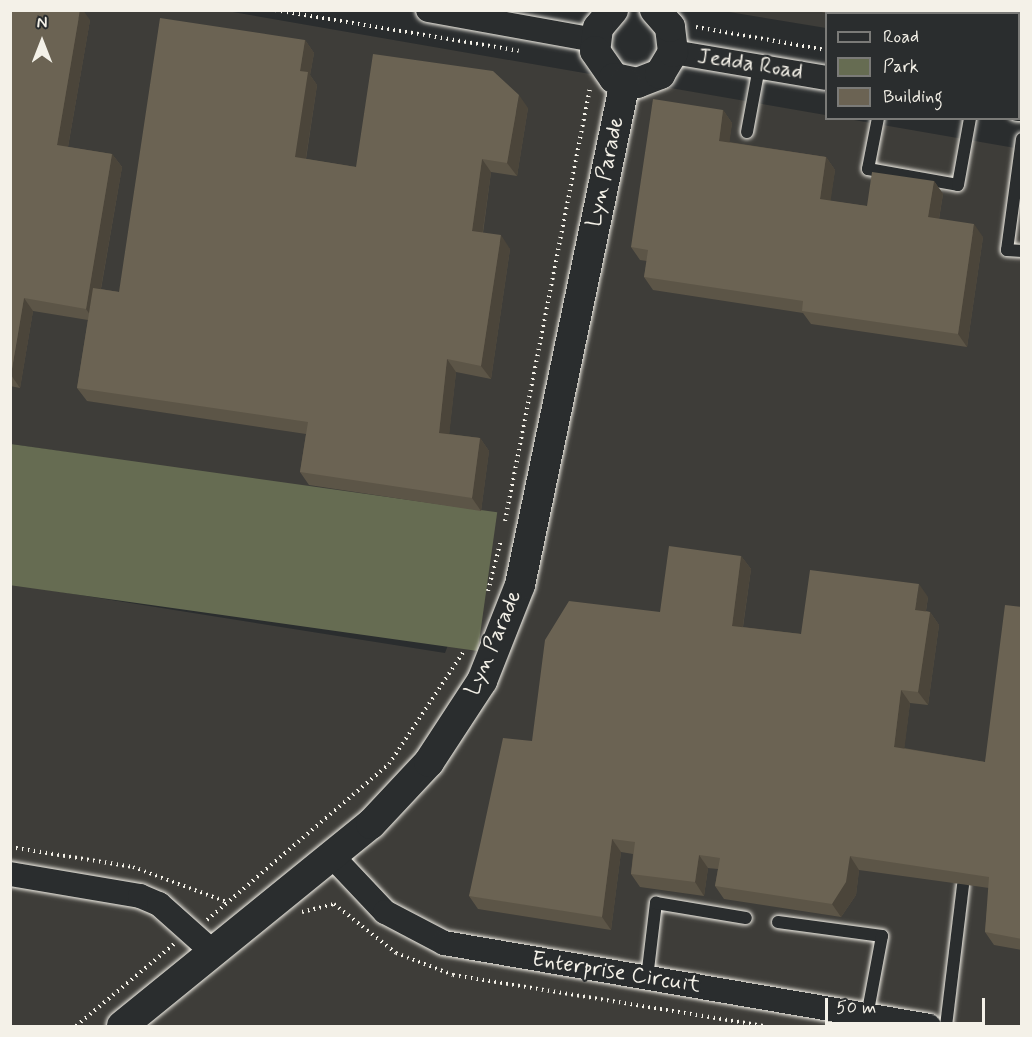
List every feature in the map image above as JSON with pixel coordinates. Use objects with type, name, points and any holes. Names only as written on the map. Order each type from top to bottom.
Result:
[{"type":"street","points":[[428,10],[595,40]]},
{"type":"street","points":[[613,10],[595,40],[605,71],[625,82],[660,74],[673,52],[670,27],[655,10]]},
{"type":"street","name":"Jedda Road","points":[[673,52],[825,78]]},
{"type":"street","name":"Lyn Parade","points":[[122,1026],[371,824],[429,762],[482,681],[504,632],[532,529],[625,82]]},
{"type":"street","name":"Enterprise Circuit","points":[[332,856],[385,912],[444,944],[929,1026]]},
{"type":"street","points":[[10,874],[140,896],[159,904],[214,953]]},
{"type":"lane","points":[[747,132],[759,67]]},
{"type":"lane","points":[[878,120],[868,169],[958,185],[970,120]]},
{"type":"lane","points":[[1022,139],[1007,250],[1022,251]]},
{"type":"lane","points":[[946,1026],[963,885]]},
{"type":"lane","points":[[647,978],[656,903],[746,918]]},
{"type":"lane","points":[[778,922],[882,936],[867,1016]]},
{"type":"path","points":[[275,10],[529,53]]},
{"type":"path","points":[[691,23],[825,50]]},
{"type":"path","points":[[486,596],[591,80]]},
{"type":"path","points":[[76,1026],[347,805],[389,764],[438,697],[469,641]]},
{"type":"shaded area","points":[[11,11],[227,11],[825,115],[825,120],[854,120],[1021,149],[1021,1026],[11,1026],[11,584],[445,653],[496,516],[11,444]]},
{"type":"shaded area","points":[[723,11],[1021,11],[1021,60],[1020,12],[825,12],[825,28]]},
{"type":"green space","points":[[11,444],[497,512],[478,651],[10,585]]},
{"type":"building","points":[[10,10],[80,10],[57,145],[112,154],[86,309],[24,298],[11,375]]},
{"type":"building","points":[[866,10],[1015,10],[1015,12],[866,12]]},
{"type":"building","points":[[160,18],[305,40],[300,71],[308,72],[295,157],[356,167],[373,54],[493,71],[519,95],[507,163],[482,159],[472,231],[501,235],[481,366],[447,359],[439,433],[480,438],[472,498],[300,472],[308,422],[77,388],[93,288],[119,292]]},
{"type":"building","points":[[653,99],[723,110],[719,141],[826,157],[820,199],[867,206],[872,172],[934,181],[928,217],[974,224],[958,334],[802,311],[803,301],[644,277],[648,250],[631,247]]},
{"type":"building","points":[[669,546],[741,556],[732,626],[801,634],[810,570],[919,584],[915,610],[930,612],[918,692],[901,690],[894,747],[985,762],[1005,605],[1022,607],[1022,939],[985,932],[989,877],[850,856],[846,882],[832,904],[715,886],[720,858],[699,855],[695,882],[631,874],[635,842],[612,839],[602,917],[469,896],[503,738],[532,741],[545,640],[569,601],[660,612]]}]
